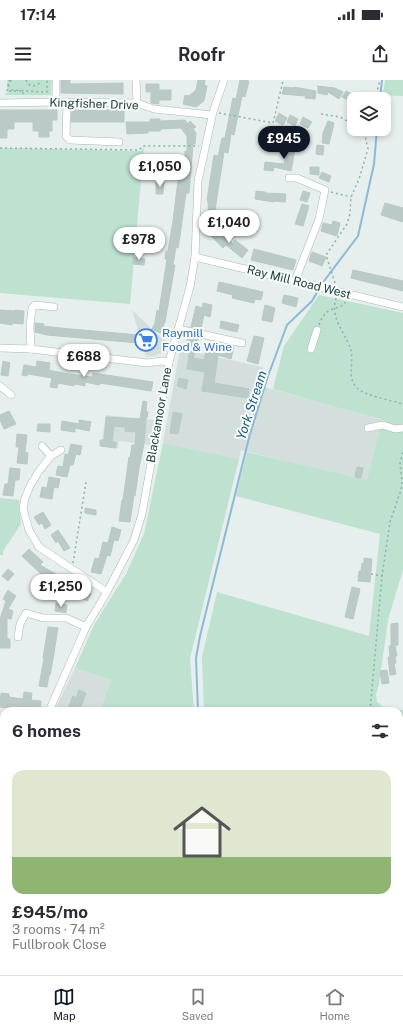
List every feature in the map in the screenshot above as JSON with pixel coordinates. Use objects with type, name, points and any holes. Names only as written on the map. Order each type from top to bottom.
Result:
[{"type":"street","points":[[56,80],[56,102]]},
{"type":"street","points":[[136,80],[137,103]]},
{"type":"street","name":"Blackamoor Lane","points":[[51,707],[86,627],[107,592],[134,540],[142,514],[169,362],[190,287],[195,257],[198,181],[212,114],[224,80]]},
{"type":"street","points":[[67,102],[66,136],[70,140],[118,142]]},
{"type":"street","name":"Kingfisher Drive","points":[[0,103],[137,103],[154,109],[212,114]]},
{"type":"street","points":[[289,178],[303,181],[325,190],[319,219],[295,281]]},
{"type":"street","name":"Ray Mill Road West","points":[[195,257],[325,287],[338,292],[403,307]]},
{"type":"street","points":[[31,349],[30,326],[32,308],[35,305],[54,307]]},
{"type":"street","points":[[178,329],[242,343]]},
{"type":"street","points":[[311,349],[317,330]]},
{"type":"street","points":[[0,348],[31,349],[147,363],[162,361],[169,362]]},
{"type":"street","points":[[0,386],[11,395]]},
{"type":"street","points":[[368,428],[383,425],[395,429],[403,428]]},
{"type":"street","points":[[42,446],[52,456]]},
{"type":"street","points":[[61,450],[52,456],[39,471],[25,498],[23,509],[29,530],[39,547],[107,592]]},
{"type":"street","points":[[18,638],[20,624],[26,613],[43,618],[66,618],[86,627]]},
{"type":"path","points":[[7,90],[10,80]]},
{"type":"path","points":[[26,80],[28,84],[33,86],[38,85],[41,80]]},
{"type":"path","points":[[7,90],[47,92],[47,80]]},
{"type":"path","points":[[377,92],[380,80]]},
{"type":"path","points":[[212,114],[273,123],[283,81]]},
{"type":"path","points":[[33,86],[33,92]]},
{"type":"path","points":[[7,90],[10,92],[23,91],[23,95],[17,95]]},
{"type":"path","points":[[321,114],[340,117],[347,121]]},
{"type":"path","points":[[334,277],[326,255],[347,224],[350,214],[351,197],[359,179],[368,149],[365,136]]},
{"type":"path","points":[[325,190],[351,197]]},
{"type":"path","points":[[338,292],[334,308],[338,325],[350,347],[352,356],[351,379],[356,387],[364,392],[403,404]]},
{"type":"path","points":[[317,330],[325,313],[345,304],[350,295]]},
{"type":"path","points":[[370,707],[382,576],[390,522],[401,490],[402,481],[400,464],[403,450]]},
{"type":"path","points":[[70,568],[74,560],[86,482]]},
{"type":"path","points":[[371,574],[382,576]]},
{"type":"shaded area","points":[[132,310],[168,344],[161,353],[155,356],[146,357]]},
{"type":"shaded area","points":[[180,349],[263,367],[261,386],[382,419],[367,479],[363,484],[331,473],[241,450],[239,459],[163,443]]},
{"type":"shaded area","points":[[106,415],[155,420],[151,445],[119,441],[118,448],[101,446]]},
{"type":"shaded area","points":[[75,668],[111,680],[101,707],[56,707]]},
{"type":"green space","points":[[7,80],[52,80],[51,95],[5,95],[7,92]]},
{"type":"green space","points":[[385,80],[403,80],[403,96],[391,95],[391,92],[383,92]]},
{"type":"green space","points":[[144,147],[130,304],[0,293],[0,148],[141,151]]},
{"type":"green space","points":[[319,295],[403,313],[403,570],[388,620],[379,684],[376,694],[377,702],[383,707],[204,707],[202,657],[217,592],[369,636],[380,534],[236,496],[247,452],[366,480],[382,419],[273,389],[284,346]]},
{"type":"green space","points":[[163,443],[239,459],[190,658],[194,707],[101,707],[111,680],[75,668],[94,625],[126,574],[144,534]]},
{"type":"green space","points":[[0,498],[19,500],[21,524],[3,551],[3,555],[0,555]]},
{"type":"building","points":[[61,80],[70,80],[70,84],[123,83],[123,94],[61,93]]},
{"type":"building","points":[[198,80],[205,80],[204,85],[207,86],[204,101],[196,107],[183,104],[185,95],[189,96],[196,90]]},
{"type":"building","points":[[240,80],[249,81],[245,97],[242,96],[234,135],[231,134],[228,153],[224,152],[215,210],[218,210],[218,227],[209,227],[207,200],[214,155],[218,156],[222,138],[225,138],[233,98],[236,99]]},
{"type":"building","points":[[146,84],[159,84],[159,90],[171,90],[171,100],[159,100],[159,104],[151,103],[151,92],[146,92]]},
{"type":"building","points":[[317,86],[335,88],[343,92],[339,99],[328,92],[327,95],[318,93]]},
{"type":"building","points":[[284,87],[294,87],[316,91],[315,99],[305,98],[306,96],[282,94]]},
{"type":"building","points":[[346,91],[348,92],[347,100],[342,97]]},
{"type":"building","points":[[0,110],[57,110],[57,120],[52,120],[52,131],[49,131],[49,137],[39,137],[39,131],[33,131],[33,122],[14,122],[14,129],[7,129],[7,138],[0,138]]},
{"type":"building","points":[[72,110],[124,110],[124,122],[71,122]]},
{"type":"building","points":[[279,113],[287,118],[283,125],[275,121]]},
{"type":"building","points":[[290,115],[298,119],[295,126],[287,122]]},
{"type":"building","points":[[303,117],[312,122],[308,128],[300,124]]},
{"type":"building","points":[[150,119],[160,119],[160,121],[185,120],[188,124],[190,121],[196,127],[193,129],[196,133],[195,144],[193,144],[189,193],[186,193],[178,248],[176,247],[173,265],[175,265],[165,322],[160,333],[152,329],[155,323],[157,310],[159,311],[167,259],[165,259],[166,251],[168,251],[178,180],[183,181],[185,151],[187,151],[187,136],[181,128],[161,129],[160,131],[148,131],[148,133],[127,134],[126,122],[150,122]]},
{"type":"building","points":[[328,121],[334,123],[329,144],[322,143],[323,133]]},
{"type":"building","points":[[288,142],[296,144],[291,171],[274,167],[273,171],[264,170],[265,162],[284,164]]},
{"type":"building","points":[[317,145],[324,146],[323,155],[316,154]]},
{"type":"building","points":[[310,167],[319,167],[319,175],[310,174]]},
{"type":"building","points":[[322,172],[331,176],[329,182],[319,178]]},
{"type":"building","points":[[156,182],[164,182],[163,194],[156,194]]},
{"type":"building","points":[[256,191],[286,194],[285,202],[255,199]]},
{"type":"building","points":[[303,191],[310,193],[307,202],[300,200]]},
{"type":"building","points":[[385,203],[403,208],[403,222],[381,215]]},
{"type":"building","points":[[302,204],[309,206],[303,226],[295,224]]},
{"type":"building","points":[[333,221],[340,223],[337,236],[321,231],[323,223],[332,225]]},
{"type":"building","points":[[217,229],[233,244],[235,240],[248,250],[242,258],[226,245],[223,248],[211,236]]},
{"type":"building","points":[[254,249],[296,260],[293,270],[251,260]]},
{"type":"building","points":[[312,252],[326,257],[322,266],[309,261]]},
{"type":"building","points":[[133,257],[145,259],[144,265],[133,264]]},
{"type":"building","points":[[353,270],[403,281],[403,291],[351,278]]},
{"type":"building","points":[[219,282],[263,292],[261,300],[255,299],[254,303],[232,298],[233,295],[217,291]]},
{"type":"building","points":[[284,295],[298,298],[296,307],[282,303]]},
{"type":"building","points":[[203,303],[212,305],[210,317],[204,315],[201,329],[191,327],[196,306],[202,308]]},
{"type":"building","points":[[265,305],[275,308],[272,322],[262,320]]},
{"type":"building","points":[[0,310],[24,311],[23,324],[12,323],[12,325],[0,323]]},
{"type":"building","points":[[221,321],[239,325],[237,332],[220,328]]},
{"type":"building","points":[[35,323],[44,324],[43,326],[60,328],[150,336],[150,344],[47,335],[35,332]]},
{"type":"building","points":[[254,336],[264,338],[258,364],[247,361]]},
{"type":"building","points":[[188,337],[198,339],[193,358],[204,360],[207,346],[223,350],[225,345],[234,347],[231,359],[218,355],[214,383],[249,389],[248,398],[202,391],[205,372],[187,369],[190,348],[185,347]]},
{"type":"building","points":[[3,361],[10,363],[8,376],[1,375]]},
{"type":"building","points":[[37,361],[50,363],[49,370],[68,374],[92,377],[93,373],[153,382],[151,391],[85,382],[85,386],[75,384],[74,386],[58,383],[57,388],[50,387],[52,378],[28,374],[27,376],[22,375],[24,365],[36,367]]},
{"type":"building","points":[[179,378],[188,380],[186,389],[177,386]]},
{"type":"building","points":[[143,401],[147,402],[146,411],[148,412],[146,418],[144,444],[130,522],[119,521],[129,457],[130,458],[132,445],[135,445],[136,432],[125,431],[125,427],[114,426],[112,442],[116,442],[116,448],[100,446],[100,440],[104,440],[106,417],[140,419]]},
{"type":"building","points":[[9,411],[16,424],[4,429],[0,420],[0,415]]},
{"type":"building","points":[[173,412],[182,414],[178,434],[170,433]]},
{"type":"building","points":[[79,420],[91,422],[89,431],[75,428],[75,432],[61,430],[62,421],[79,424]]},
{"type":"building","points":[[38,424],[50,424],[50,432],[37,431]]},
{"type":"building","points":[[17,434],[27,435],[25,452],[28,453],[27,464],[17,463],[19,447],[16,447]]},
{"type":"building","points":[[71,444],[82,446],[80,455],[76,454],[73,465],[70,465],[67,477],[56,475],[58,466],[63,467],[65,454],[68,455]]},
{"type":"building","points":[[357,467],[363,468],[361,478],[355,477]]},
{"type":"building","points":[[10,468],[20,469],[19,480],[15,480],[13,496],[3,495],[5,484],[8,484]]},
{"type":"building","points":[[49,477],[60,479],[58,488],[54,487],[52,499],[40,497],[42,487],[47,488]]},
{"type":"building","points":[[85,508],[96,510],[96,515],[85,513]]},
{"type":"building","points":[[43,512],[51,525],[45,529],[42,523],[39,525],[34,517]]},
{"type":"building","points":[[112,527],[121,530],[118,541],[114,540],[110,556],[107,555],[101,574],[91,572],[95,558],[99,559],[103,542],[108,543]]},
{"type":"building","points":[[58,530],[70,548],[64,551],[58,541],[56,543],[51,535]]},
{"type":"building","points":[[29,549],[43,562],[40,565],[91,594],[87,601],[69,590],[55,583],[55,585],[41,577],[42,575],[22,556]]},
{"type":"building","points":[[364,558],[372,559],[370,582],[358,581],[359,571],[361,571]]},
{"type":"building","points":[[8,569],[14,574],[8,581],[2,576]]},
{"type":"building","points":[[352,587],[360,589],[353,619],[345,617]]},
{"type":"building","points":[[8,590],[16,596],[8,609],[13,611],[11,619],[7,618],[7,639],[10,639],[10,648],[0,648],[0,619],[6,601],[3,599]]},
{"type":"building","points":[[56,603],[67,605],[66,613],[55,611]]},
{"type":"building","points":[[398,623],[398,645],[395,645],[397,656],[395,656],[396,663],[394,664],[396,674],[390,675],[388,657],[390,657],[389,646],[391,646],[391,624]]},
{"type":"building","points":[[48,627],[58,628],[47,687],[39,686]]},
{"type":"building","points":[[387,670],[389,683],[382,684],[380,671]]},
{"type":"building","points":[[79,690],[86,693],[81,707],[69,707],[73,696],[76,698]]},
{"type":"building","points":[[24,692],[32,693],[31,700],[41,701],[40,707],[0,707],[1,693],[9,694],[9,697],[23,699]]},
{"type":"waterway","name":"York Stream","points":[[381,92],[382,80]]},
{"type":"waterway","name":"York Stream","points":[[321,285],[358,236],[374,164],[376,136]]},
{"type":"waterway","name":"York Stream","points":[[198,707],[196,658],[200,636],[250,434],[268,376],[287,325],[312,301],[319,289]]},
{"type":"place","name":"Raymill Food & Wine","points":[[146,340]]}]
